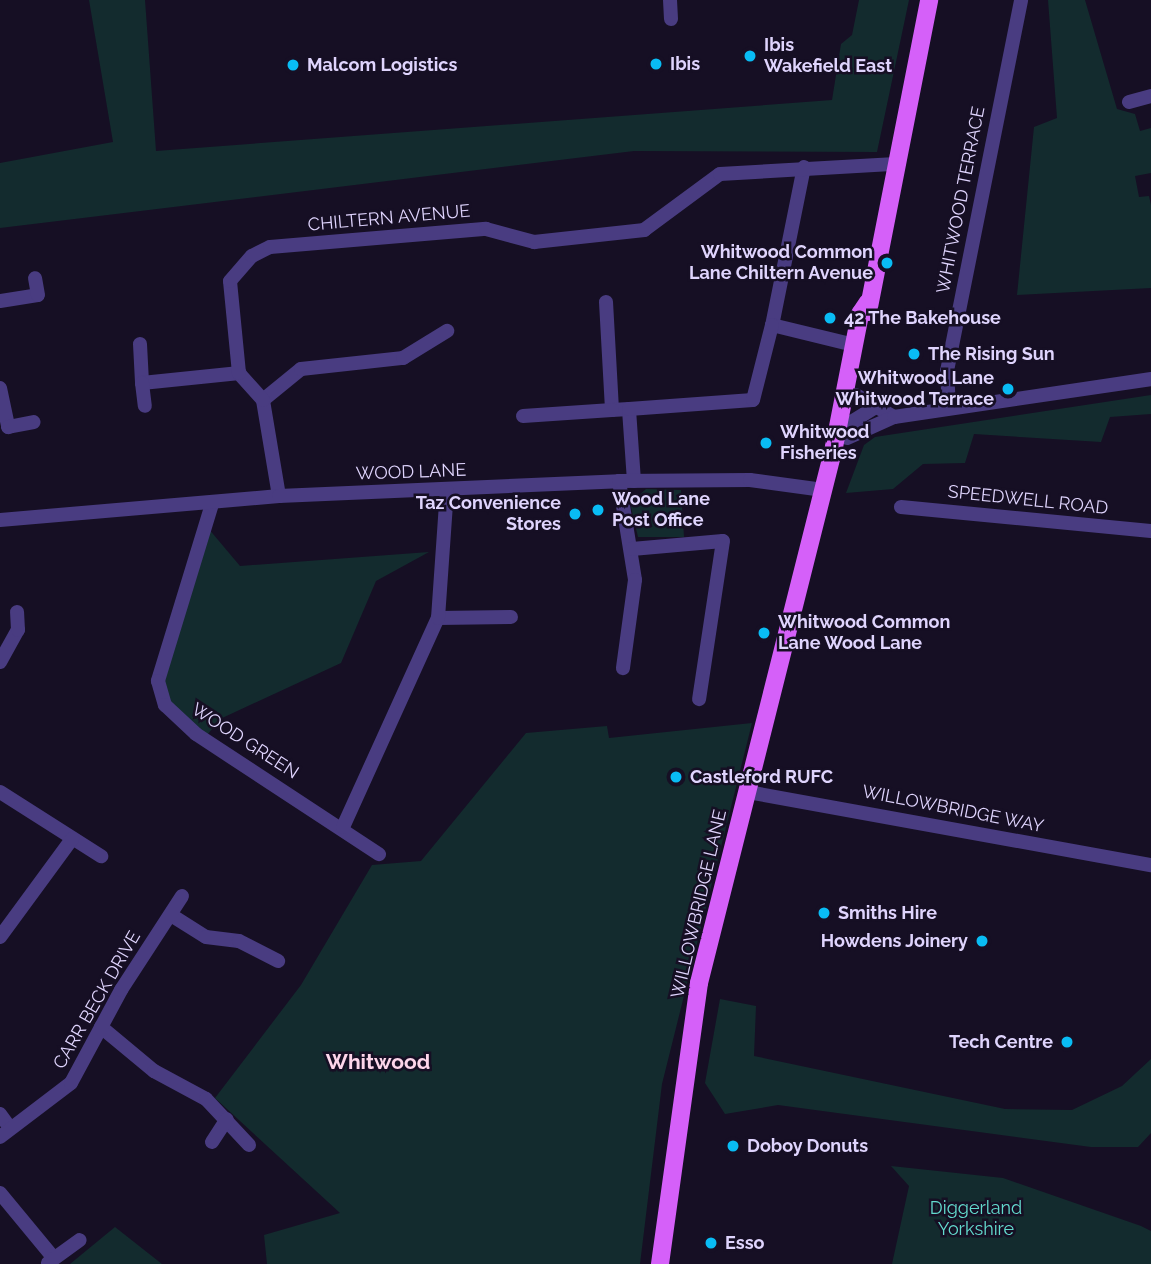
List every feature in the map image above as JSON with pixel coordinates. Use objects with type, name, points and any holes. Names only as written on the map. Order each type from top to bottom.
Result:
[{"type":"main road","points":[[842,434],[852,417],[868,302],[929,0]]},
{"type":"main road","points":[[842,434],[854,345],[868,302]]},
{"type":"main road","name":"WILLOWBRIDGE LANE","points":[[660,1264],[699,984],[823,488],[842,434]]},
{"type":"street","points":[[670,0],[671,19]]},
{"type":"street","name":"WHITWOOD TERRACE","points":[[949,408],[947,371],[1021,0]]},
{"type":"street","points":[[1129,102],[1151,96]]},
{"type":"street","name":"CHILTERN AVENUE","points":[[239,373],[230,281],[252,256],[270,247],[486,229],[534,242],[644,230],[720,174],[804,167],[896,164]]},
{"type":"street","points":[[523,416],[753,400],[772,325],[804,167]]},
{"type":"street","points":[[0,301],[38,295],[35,278]]},
{"type":"street","points":[[606,302],[612,410]]},
{"type":"street","points":[[772,325],[854,345]]},
{"type":"street","points":[[262,400],[301,369],[403,359],[447,331]]},
{"type":"street","points":[[140,344],[145,406]]},
{"type":"street","points":[[142,383],[239,373],[262,400],[278,496]]},
{"type":"street","points":[[842,434],[894,417],[1151,379]]},
{"type":"street","points":[[0,388],[8,427],[34,422]]},
{"type":"street","points":[[856,395],[874,408],[894,417]]},
{"type":"street","points":[[852,417],[874,408]]},
{"type":"street","points":[[623,668],[635,580],[627,481],[629,409]]},
{"type":"street","name":"WOOD LANE","points":[[0,520],[212,504],[278,496],[627,481],[750,480],[823,488]]},
{"type":"street","points":[[343,827],[438,618],[447,490]]},
{"type":"street","name":"WOOD GREEN","points":[[212,504],[158,681],[164,705],[196,734],[343,827],[379,853]]},
{"type":"street","name":"SPEEDWELL ROAD","points":[[901,507],[1151,531]]},
{"type":"street","points":[[632,549],[723,541],[699,699]]},
{"type":"street","points":[[0,662],[18,630],[17,612]]},
{"type":"street","points":[[438,618],[511,617]]},
{"type":"street","points":[[0,792],[102,856]]},
{"type":"street","name":"WILLOWBRIDGE WAY","points":[[748,792],[1151,865]]},
{"type":"street","points":[[0,937],[72,839]]},
{"type":"street","name":"CARR BECK DRIVE","points":[[5,1133],[64,1092],[182,896]]},
{"type":"street","points":[[171,915],[206,937],[239,940],[278,961]]},
{"type":"street","points":[[101,1027],[154,1071],[206,1099],[249,1145]]},
{"type":"street","points":[[0,1114],[5,1133]]},
{"type":"street","points":[[212,1142],[227,1119]]},
{"type":"street","points":[[0,1193],[50,1261],[79,1240]]},
{"type":"green space","points":[[89,0],[145,0],[156,151],[832,100],[841,44],[852,35],[859,0],[909,0],[877,152],[634,151],[0,228],[0,163],[113,142]]},
{"type":"green space","points":[[1048,0],[1085,0],[1117,109],[1135,114],[1140,131],[1151,128],[1151,173],[1135,176],[1139,197],[1149,196],[1151,205],[1151,288],[1017,295],[1034,127],[1057,118]]},
{"type":"green space","points":[[1151,395],[1151,414],[1110,417],[1101,442],[974,434],[965,463],[923,464],[893,489],[846,493],[864,445],[875,437]]},
{"type":"green space","points":[[646,489],[681,490],[684,537],[638,537],[630,503]]},
{"type":"green space","points":[[208,528],[240,566],[429,552],[376,581],[341,663],[220,719],[204,739],[161,694]]},
{"type":"green space","points":[[752,723],[662,1084],[640,1264],[267,1264],[264,1235],[340,1213],[215,1098],[301,985],[372,865],[421,861],[526,733],[607,726],[609,738]]},
{"type":"green space","points":[[720,999],[756,1006],[754,1056],[1005,1109],[1072,1110],[1122,1086],[1151,1059],[1151,1133],[1138,1147],[1091,1147],[778,1105],[725,1114],[705,1083]]},
{"type":"green space","name":"Diggerland Yorkshire","points":[[891,1166],[1003,1178],[1141,1226],[1151,1231],[1151,1264],[892,1264],[909,1186]]},
{"type":"green space","points":[[115,1227],[148,1253],[162,1264],[70,1264]]},
{"type":"place","name":"Ibis Wakefield East","points":[[750,56]]},
{"type":"place","name":"Ibis","points":[[656,64]]},
{"type":"place","name":"Malcom Logistics","points":[[293,65]]},
{"type":"place","name":"Whitwood Common Lane Chiltern Avenue","points":[[887,263]]},
{"type":"place","name":"42 The Bakehouse","points":[[830,318]]},
{"type":"place","name":"The Rising Sun","points":[[914,354]]},
{"type":"place","name":"Whitwood Lane Whitwood Terrace","points":[[1008,389]]},
{"type":"place","name":"Whitwood Fisheries","points":[[766,443]]},
{"type":"place","name":"Wood Lane Post Office","points":[[598,510]]},
{"type":"place","name":"Taz Convenience Stores","points":[[575,514]]},
{"type":"place","name":"Whitwood Common Lane Wood Lane","points":[[764,633]]},
{"type":"place","name":"Castleford RUFC","points":[[676,777]]},
{"type":"place","name":"Smiths Hire","points":[[824,913]]},
{"type":"place","name":"Howdens Joinery","points":[[982,941]]},
{"type":"place","name":"Tech Centre","points":[[1067,1042]]},
{"type":"place","name":"Doboy Donuts","points":[[733,1146]]},
{"type":"place","name":"Esso","points":[[711,1243]]},
{"type":"district","name":"Whitwood","points":[[378,1062]]}]
